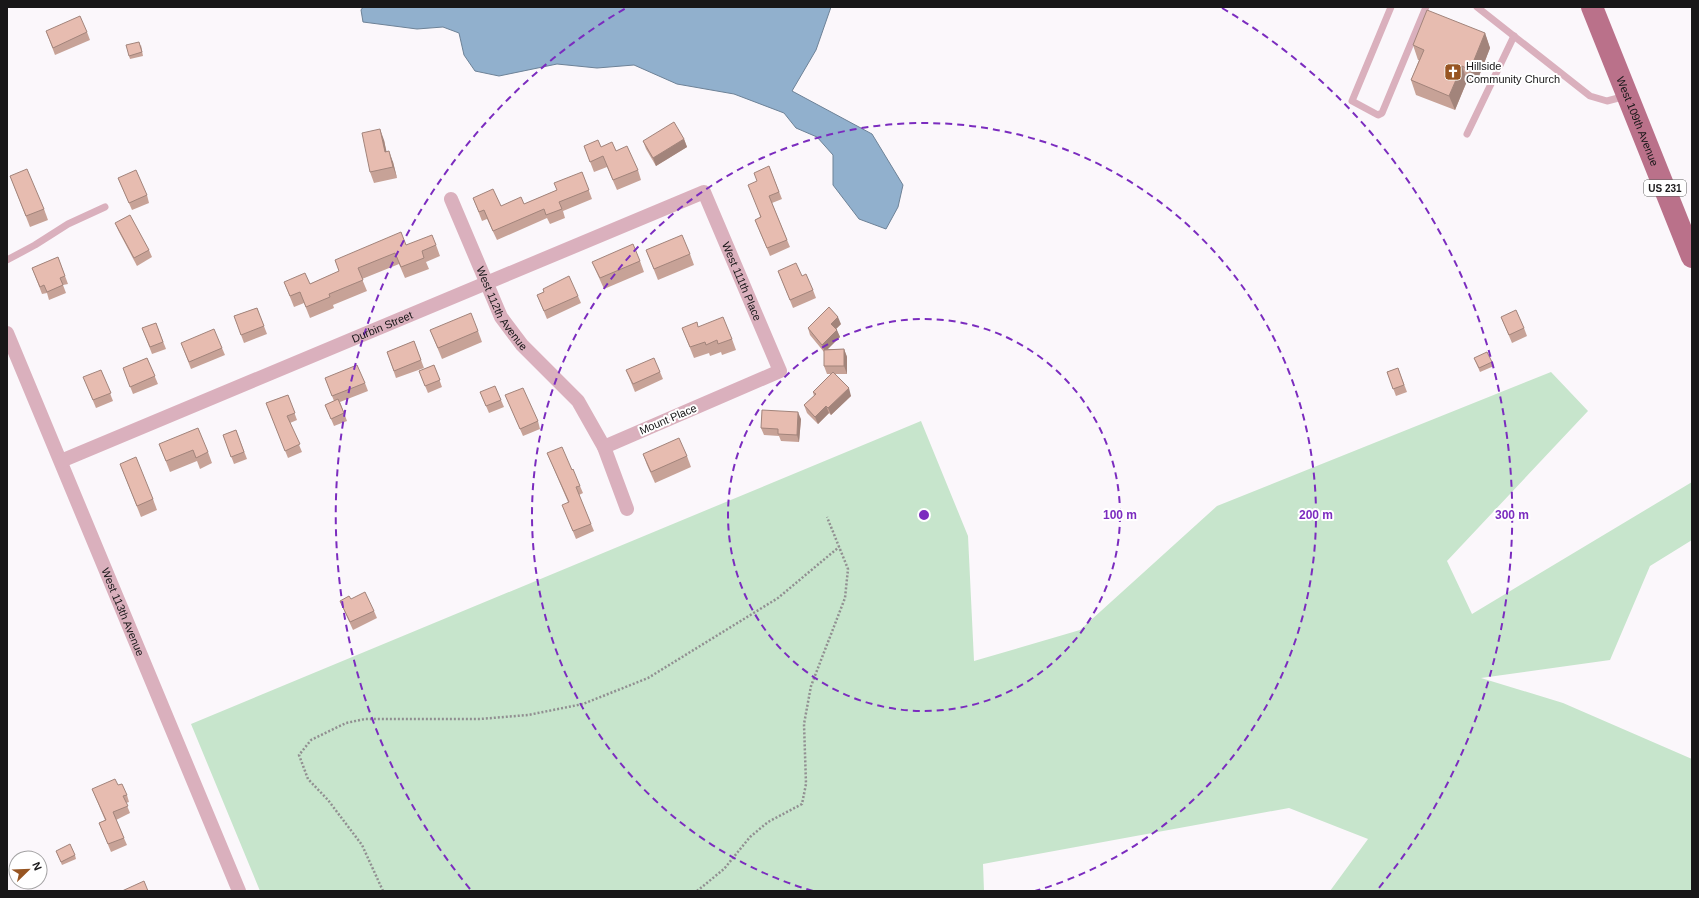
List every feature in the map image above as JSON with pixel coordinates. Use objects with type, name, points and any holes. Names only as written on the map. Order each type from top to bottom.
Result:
[{"type":"main road","name":"West 109th Avenue","points":[[1592,7],[1692,257]]},
{"type":"street","name":"Durbin Street","points":[[61,461],[704,192]]},
{"type":"street","name":"West 111th Place","points":[[704,192],[780,371]]},
{"type":"street","name":"West 112th Avenue","points":[[451,199],[501,317],[522,345],[578,401],[604,447]]},
{"type":"street","name":"West 113th Avenue","points":[[7,334],[61,461],[238,891]]},
{"type":"street","name":"Mount Place","points":[[604,447],[780,371]]},
{"type":"street","points":[[604,447],[627,509]]},
{"type":"lane","points":[[1391,7],[1352,101],[1378,115],[1382,113],[1426,7]]},
{"type":"lane","points":[[1477,7],[1590,96],[1607,101],[1628,96]]},
{"type":"lane","points":[[1467,134],[1514,36]]},
{"type":"lane","points":[[7,260],[35,245],[68,224],[105,207]]},
{"type":"path","points":[[697,891],[724,869],[750,837],[768,822],[802,804],[806,784],[804,724],[811,686],[845,598],[848,569],[827,517]]},
{"type":"path","points":[[383,891],[362,844],[328,800],[308,779],[299,755],[311,740],[346,724],[365,719],[480,719],[528,715],[583,704],[648,678],[778,598],[839,547]]},
{"type":"green space","points":[[1551,372],[1588,411],[1447,561],[1472,614],[1692,482],[1692,540],[1650,566],[1610,660],[1481,678],[1563,703],[1692,759],[1692,891],[1330,891],[1368,839],[1289,808],[983,864],[984,891],[260,891],[191,724],[921,421],[968,536],[974,661],[1080,630],[1217,506]]},
{"type":"water","points":[[363,7],[831,7],[816,50],[792,91],[872,134],[903,185],[898,207],[886,229],[859,219],[833,185],[833,155],[817,137],[796,128],[784,113],[734,94],[677,84],[634,65],[597,68],[557,64],[499,76],[475,71],[464,55],[459,33],[443,27],[417,29],[363,22],[361,10]]},
{"type":"building","name":"Hillside Community Church","points":[[1427,10],[1485,33],[1470,70],[1462,66],[1449,96],[1411,80],[1424,50],[1413,45]]},
{"type":"building","points":[[80,16],[87,32],[53,48],[46,31]]},
{"type":"building","points":[[139,42],[142,52],[129,56],[126,45]]},
{"type":"building","points":[[674,122],[684,139],[653,158],[643,141]]},
{"type":"building","points":[[380,129],[385,152],[389,151],[393,167],[370,172],[362,133]]},
{"type":"building","points":[[598,140],[601,147],[612,142],[616,151],[627,146],[638,170],[613,180],[603,156],[590,162],[584,146]]},
{"type":"building","points":[[769,166],[779,192],[769,196],[787,240],[767,248],[755,220],[761,217],[748,185],[757,181],[754,173]]},
{"type":"building","points":[[27,169],[44,209],[26,216],[10,176]]},
{"type":"building","points":[[136,170],[147,195],[129,203],[118,178]]},
{"type":"building","points":[[582,172],[589,190],[559,202],[562,209],[546,215],[544,209],[493,231],[484,210],[479,212],[473,198],[493,189],[501,206],[521,197],[524,204],[557,190],[554,183]]},
{"type":"building","points":[[130,215],[149,250],[134,258],[115,223]]},
{"type":"building","points":[[401,232],[406,245],[432,235],[436,245],[422,251],[424,258],[401,267],[395,253],[358,268],[363,280],[329,294],[330,297],[306,307],[300,292],[290,296],[284,282],[305,273],[310,284],[339,271],[335,260]]},
{"type":"building","points":[[682,235],[690,254],[654,269],[646,250]]},
{"type":"building","points":[[633,244],[640,261],[600,278],[592,262]]},
{"type":"building","points":[[58,257],[65,276],[60,278],[63,285],[47,292],[44,285],[40,287],[32,268]]},
{"type":"building","points":[[796,263],[802,276],[806,274],[813,290],[790,300],[778,271]]},
{"type":"building","points":[[569,276],[578,296],[544,311],[537,295],[544,292],[543,289]]},
{"type":"building","points":[[829,307],[838,317],[831,324],[837,330],[822,345],[808,328]]},
{"type":"building","points":[[257,308],[264,326],[241,335],[234,316]]},
{"type":"building","points":[[1516,310],[1524,328],[1509,335],[1501,317]]},
{"type":"building","points":[[471,313],[478,331],[438,348],[430,330]]},
{"type":"building","points":[[723,317],[732,339],[718,344],[717,340],[706,345],[705,342],[690,347],[682,328],[697,322],[698,327]]},
{"type":"building","points":[[156,323],[163,342],[150,347],[142,328]]},
{"type":"building","points":[[214,329],[222,348],[189,362],[181,343]]},
{"type":"building","points":[[414,341],[421,360],[394,371],[387,352]]},
{"type":"building","points":[[844,349],[844,366],[824,366],[824,350]]},
{"type":"building","points":[[1487,352],[1492,362],[1479,368],[1474,358]]},
{"type":"building","points":[[147,358],[155,376],[130,387],[123,368]]},
{"type":"building","points":[[654,358],[660,372],[633,384],[626,370]]},
{"type":"building","points":[[357,365],[365,383],[332,396],[325,378]]},
{"type":"building","points":[[434,365],[440,380],[425,386],[419,371]]},
{"type":"building","points":[[1398,368],[1404,385],[1393,389],[1387,372]]},
{"type":"building","points":[[101,370],[111,393],[93,400],[83,377]]},
{"type":"building","points":[[833,372],[849,388],[828,408],[826,406],[815,417],[804,405],[816,394],[813,392]]},
{"type":"building","points":[[495,386],[501,400],[486,406],[480,392]]},
{"type":"building","points":[[523,388],[538,421],[520,429],[505,395]]},
{"type":"building","points":[[288,395],[295,413],[287,416],[300,444],[285,451],[266,403]]},
{"type":"building","points":[[338,399],[344,413],[331,419],[325,405]]},
{"type":"building","points":[[762,410],[798,412],[797,435],[778,434],[778,429],[761,428]]},
{"type":"building","points":[[198,428],[208,452],[196,458],[193,450],[166,461],[159,444]]},
{"type":"building","points":[[236,430],[244,452],[231,457],[223,435]]},
{"type":"building","points":[[679,438],[687,456],[651,472],[643,454]]},
{"type":"building","points":[[562,447],[580,486],[576,487],[591,524],[573,531],[562,505],[569,502],[547,453]]},
{"type":"building","points":[[136,457],[153,499],[137,506],[120,464]]},
{"type":"building","points":[[365,592],[374,611],[350,622],[340,601],[349,596],[351,599]]},
{"type":"building","points":[[115,779],[118,785],[122,784],[127,795],[123,796],[128,806],[113,812],[124,838],[108,844],[99,823],[106,820],[92,789]]},
{"type":"building","points":[[70,844],[75,855],[61,862],[56,851]]},
{"type":"building","points":[[144,881],[148,891],[122,891]]},
{"type":"place","name":"Hillside Community Church","points":[[1453,72]]}]
